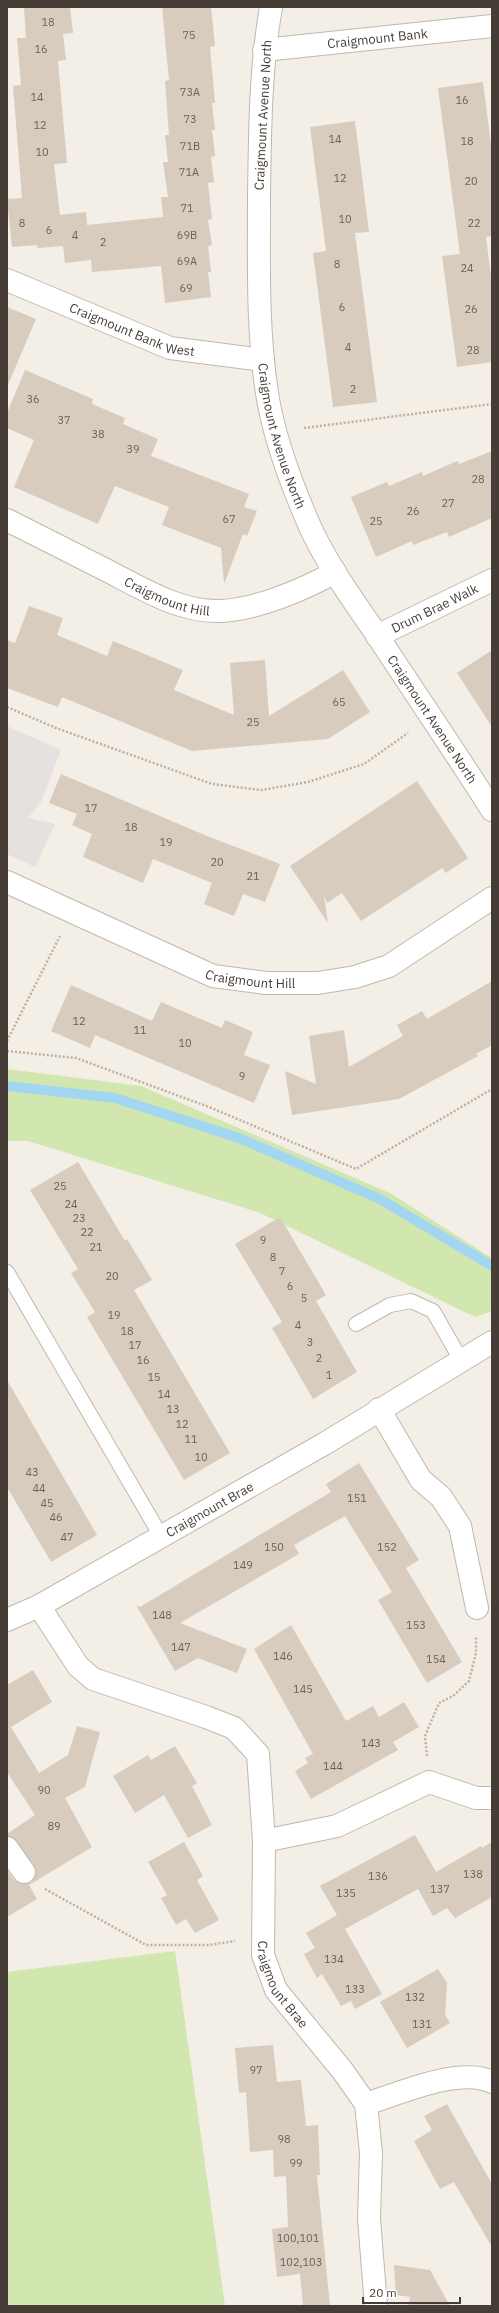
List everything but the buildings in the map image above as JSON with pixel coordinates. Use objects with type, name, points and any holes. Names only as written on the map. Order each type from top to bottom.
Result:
[{"type":"street","name":"Craigmount Avenue North","points":[[271,7],[264,50],[260,124],[259,296],[262,360],[267,396],[276,431],[292,486],[312,531],[335,572],[492,810]]},
{"type":"street","name":"Craigmount Bank","points":[[264,50],[492,26]]},
{"type":"street","name":"Craigmount Bank West","points":[[7,280],[170,348],[262,360]]},
{"type":"street","name":"Craigmount Hill","points":[[7,520],[154,594],[184,606],[220,611],[251,606],[314,584],[335,572]]},
{"type":"street","name":"Drum Brae Walk","points":[[377,636],[492,580]]},
{"type":"street","name":"Craigmount Hill","points":[[7,882],[71,913],[213,976],[266,984],[318,983],[355,977],[389,966],[492,898]]},
{"type":"street","name":"Craigmount Brae","points":[[7,1620],[39,1606],[324,1444],[379,1409],[492,1342]]},
{"type":"street","points":[[379,1409],[421,1480],[441,1497],[460,1526],[477,1608]]},
{"type":"street","name":"Craigmount Brae","points":[[39,1606],[78,1666],[93,1680],[206,1717],[234,1728],[258,1754],[264,1841],[263,1954],[276,1990],[342,2070],[366,2104],[371,2152],[369,2219],[376,2306]]},
{"type":"street","points":[[264,1841],[336,1826],[429,1782],[476,1798],[492,1798]]},
{"type":"street","points":[[7,1848],[24,1872]]},
{"type":"street","points":[[366,2104],[441,2081],[461,2078],[486,2079],[492,2082]]},
{"type":"lane","points":[[7,1272],[161,1536]]},
{"type":"lane","points":[[356,1324],[390,1304],[410,1301],[433,1311],[461,1360]]},
{"type":"path","points":[[276,431],[492,404]]},
{"type":"path","points":[[7,707],[56,728],[212,784],[261,790],[308,782],[364,764],[430,717]]},
{"type":"path","points":[[7,1041],[71,913]]},
{"type":"path","points":[[7,1052],[76,1058],[209,1107],[356,1169],[492,1089]]},
{"type":"path","points":[[429,1782],[425,1736],[439,1703],[453,1696],[469,1681],[476,1653],[477,1608]]},
{"type":"path","points":[[24,1872],[49,1892],[146,1945],[209,1945],[262,1935]]},
{"type":"green space","points":[[7,1069],[141,1086],[390,1193],[492,1258],[492,1311],[475,1317],[258,1212],[28,1141],[7,1141]]},
{"type":"green space","points":[[175,1951],[225,2306],[7,2306],[7,1972]]},
{"type":"shaded area","points":[[7,726],[61,750],[41,802],[28,818],[55,824],[35,867],[7,854]]},
{"type":"waterway","points":[[7,1086],[115,1098],[239,1138],[380,1199],[492,1266]]}]
